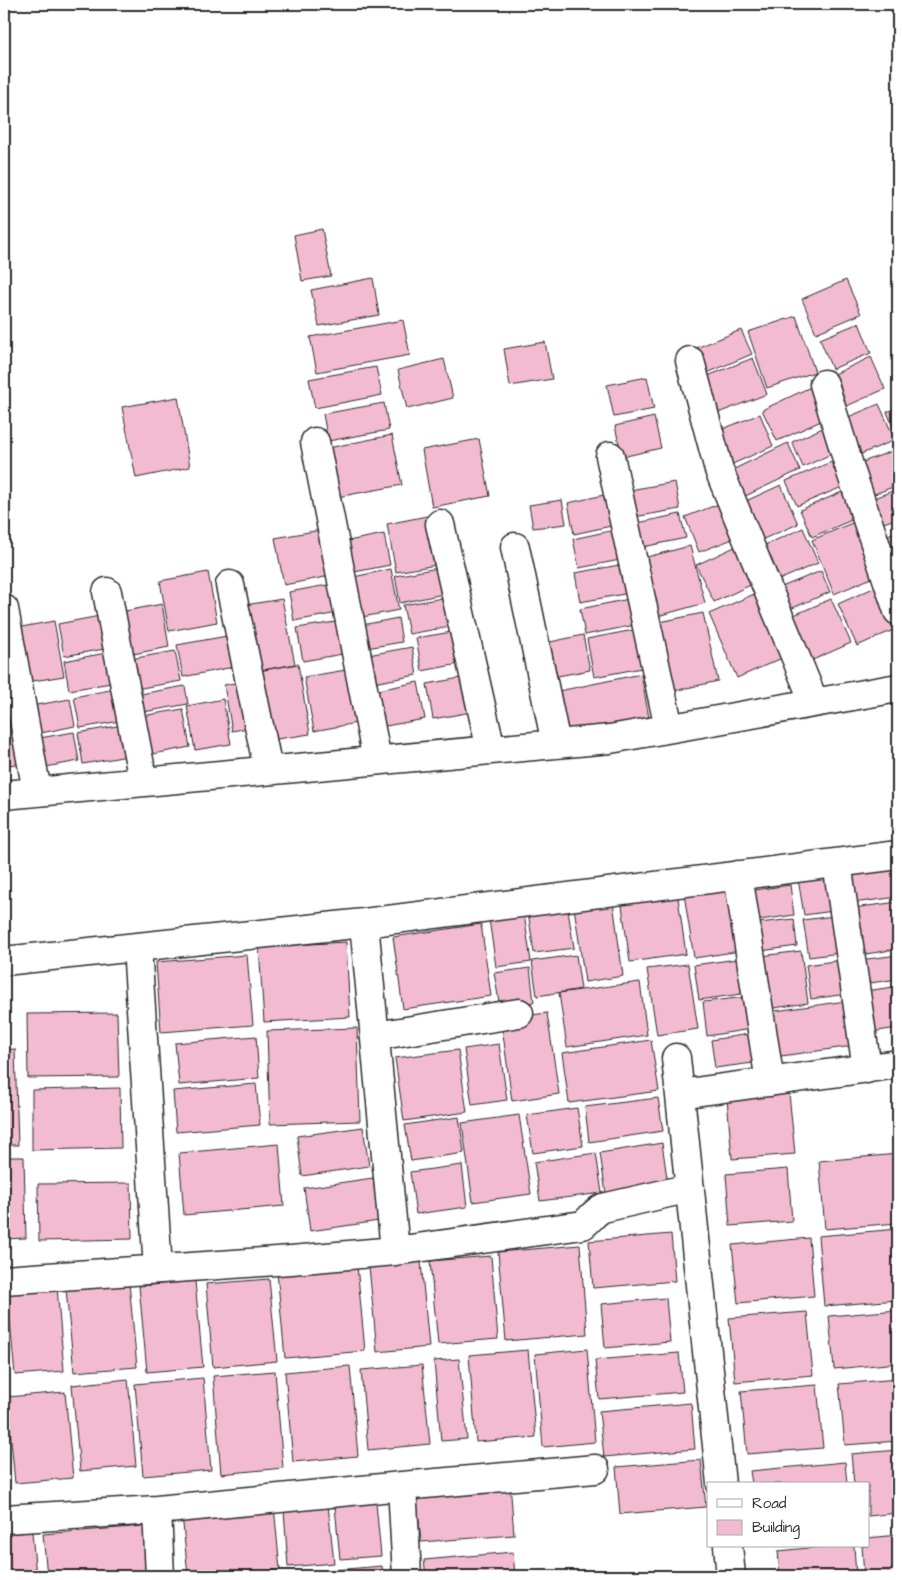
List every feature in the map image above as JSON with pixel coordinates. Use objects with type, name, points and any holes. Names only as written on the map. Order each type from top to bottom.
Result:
[{"type":"street","points":[[690,361],[719,470],[814,702]]},
{"type":"street","points":[[824,384],[851,472],[898,611]]},
{"type":"street","points":[[315,442],[377,760]]},
{"type":"street","points":[[610,456],[669,728]]},
{"type":"street","points":[[440,524],[492,750]]},
{"type":"street","points":[[515,547],[556,744]]},
{"type":"street","points":[[230,585],[268,769]]},
{"type":"street","points":[[107,592],[143,782]]},
{"type":"street","points":[[4,609],[37,792]]},
{"type":"street","points":[[4,794],[610,739],[898,688]]},
{"type":"street","points":[[4,961],[364,924],[898,855]]},
{"type":"street","points":[[837,863],[867,1069]]},
{"type":"street","points":[[738,876],[770,1082]]},
{"type":"street","points":[[364,924],[395,1251]]},
{"type":"street","points":[[137,947],[158,1269]]},
{"type":"street","points":[[375,1036],[519,1013]]},
{"type":"street","points":[[676,1058],[721,1482]]},
{"type":"street","points":[[680,1094],[898,1064]]},
{"type":"street","points":[[4,1280],[395,1251],[583,1225],[590,1220],[597,1210],[602,1208],[690,1188]]},
{"type":"street","points":[[4,1520],[157,1510],[595,1469]]},
{"type":"street","points":[[402,1486],[407,1576]]},
{"type":"street","points":[[157,1510],[160,1576]]},
{"type":"street","points":[[728,1548],[731,1576]]},
{"type":"building","points":[[322,229],[331,276],[302,281],[294,235]]},
{"type":"building","points":[[373,278],[379,315],[319,326],[311,290]]},
{"type":"building","points":[[846,280],[861,314],[816,333],[802,299]]},
{"type":"building","points":[[796,316],[815,372],[767,388],[748,332]]},
{"type":"building","points":[[403,320],[410,355],[317,372],[310,337]]},
{"type":"building","points":[[859,323],[871,353],[832,369],[820,339]]},
{"type":"building","points":[[741,330],[752,354],[707,373],[696,348]]},
{"type":"building","points":[[545,342],[552,379],[510,386],[504,349]]},
{"type":"building","points":[[871,357],[885,389],[840,409],[826,378]]},
{"type":"building","points":[[753,358],[767,394],[713,415],[700,379]]},
{"type":"building","points":[[444,359],[453,398],[407,409],[398,370]]},
{"type":"building","points":[[376,367],[382,395],[315,408],[309,379]]},
{"type":"building","points":[[647,377],[654,409],[614,417],[607,385]]},
{"type":"building","points":[[817,384],[832,416],[777,441],[762,410]]},
{"type":"building","points":[[178,397],[190,467],[136,478],[122,407]]},
{"type":"building","points":[[384,403],[389,430],[328,441],[323,414]]},
{"type":"building","points":[[879,404],[895,440],[854,457],[839,421]]},
{"type":"building","points":[[898,407],[898,439],[887,412]]},
{"type":"building","points":[[760,414],[773,446],[728,466],[715,432]]},
{"type":"building","points":[[654,417],[661,448],[622,457],[615,426]]},
{"type":"building","points":[[827,426],[838,451],[803,467],[792,442]]},
{"type":"building","points":[[392,435],[402,485],[337,497],[328,448]]},
{"type":"building","points":[[479,439],[490,496],[432,507],[422,450]]},
{"type":"building","points":[[788,443],[800,470],[739,499],[726,473]]},
{"type":"building","points":[[895,450],[898,459],[898,485],[872,495],[860,463]]},
{"type":"building","points":[[831,462],[842,487],[797,506],[786,481]]},
{"type":"building","points":[[675,482],[680,509],[628,518],[624,491]]},
{"type":"building","points":[[781,485],[798,524],[754,543],[737,505]]},
{"type":"building","points":[[898,489],[898,518],[872,527],[863,502]]},
{"type":"building","points":[[842,492],[854,519],[812,537],[800,510]]},
{"type":"building","points":[[613,493],[620,524],[574,534],[568,503]]},
{"type":"building","points":[[562,500],[566,524],[533,528],[529,505]]},
{"type":"building","points":[[724,502],[738,537],[699,552],[685,517]]},
{"type":"building","points":[[680,514],[686,538],[638,548],[633,524]]},
{"type":"building","points":[[427,516],[436,565],[396,572],[387,524]]},
{"type":"building","points":[[859,520],[881,574],[834,594],[812,540]]},
{"type":"building","points":[[803,528],[818,563],[772,583],[756,549]]},
{"type":"building","points":[[326,529],[335,575],[284,585],[275,538]]},
{"type":"building","points":[[619,529],[625,559],[579,568],[573,539]]},
{"type":"building","points":[[898,531],[898,589],[880,538]]},
{"type":"building","points":[[384,534],[390,565],[349,573],[343,542]]},
{"type":"building","points":[[739,545],[757,582],[714,602],[696,565]]},
{"type":"building","points":[[690,546],[705,603],[654,617],[639,559]]},
{"type":"building","points":[[625,564],[630,593],[580,602],[575,573]]},
{"type":"building","points":[[443,567],[448,593],[400,603],[395,576]]},
{"type":"building","points":[[391,569],[399,610],[357,618],[349,578]]},
{"type":"building","points":[[821,571],[830,592],[783,612],[774,590]]},
{"type":"building","points":[[208,572],[217,622],[169,631],[160,581]]},
{"type":"building","points":[[338,583],[343,612],[294,621],[289,592]]},
{"type":"building","points":[[880,585],[898,628],[857,646],[838,604]]},
{"type":"building","points":[[761,591],[789,655],[737,678],[709,614]]},
{"type":"building","points":[[448,597],[454,626],[409,634],[403,605]]},
{"type":"building","points":[[634,598],[640,624],[585,635],[580,609]]},
{"type":"building","points":[[282,599],[295,664],[252,672],[239,606]]},
{"type":"building","points":[[831,599],[851,643],[806,663],[787,618]]},
{"type":"building","points":[[162,604],[169,647],[123,656],[115,613]]},
{"type":"building","points":[[703,613],[718,681],[669,692],[655,623]]},
{"type":"building","points":[[110,614],[116,647],[64,656],[58,624]]},
{"type":"building","points":[[398,618],[402,642],[361,649],[357,626]]},
{"type":"building","points":[[54,621],[64,676],[21,683],[11,629]]},
{"type":"building","points":[[342,621],[348,653],[303,661],[297,628]]},
{"type":"building","points":[[639,629],[647,667],[594,677],[587,639]]},
{"type":"building","points":[[458,631],[464,663],[422,671],[416,638]]},
{"type":"building","points":[[583,635],[590,670],[547,678],[541,644]]},
{"type":"building","points":[[227,636],[233,667],[183,677],[177,645]]},
{"type":"building","points":[[412,647],[417,675],[373,683],[368,655]]},
{"type":"building","points":[[175,651],[181,681],[130,690],[125,660]]},
{"type":"building","points":[[111,652],[117,682],[69,690],[64,661]]},
{"type":"building","points":[[298,664],[310,734],[271,740],[258,671]]},
{"type":"building","points":[[352,669],[362,722],[314,731],[304,677]]},
{"type":"building","points":[[641,674],[649,718],[563,735],[554,692]]},
{"type":"building","points":[[471,676],[477,711],[433,719],[427,684]]},
{"type":"building","points":[[246,681],[254,727],[232,731],[224,685]]},
{"type":"building","points":[[418,682],[425,719],[380,727],[373,691]]},
{"type":"building","points":[[185,686],[188,704],[138,713],[135,695]]},
{"type":"building","points":[[120,688],[126,720],[80,728],[74,697]]},
{"type":"building","points":[[15,699],[19,723],[4,726],[4,700]]},
{"type":"building","points":[[70,699],[75,726],[36,734],[31,706]]},
{"type":"building","points":[[223,699],[231,744],[195,750],[187,706]]},
{"type":"building","points":[[183,709],[190,747],[143,756],[136,717]]},
{"type":"building","points":[[128,724],[133,755],[83,764],[78,733]]},
{"type":"building","points":[[74,732],[79,761],[40,768],[34,739]]},
{"type":"building","points":[[21,733],[26,762],[4,766],[4,736]]},
{"type":"building","points":[[898,865],[898,897],[845,904],[840,873]]},
{"type":"building","points":[[836,874],[841,910],[804,915],[798,879]]},
{"type":"building","points":[[790,885],[794,915],[746,922],[741,892]]},
{"type":"building","points":[[731,888],[740,951],[694,958],[684,894]]},
{"type":"building","points":[[677,891],[686,954],[630,962],[621,899]]},
{"type":"building","points":[[613,902],[623,976],[585,982],[574,907]]},
{"type":"building","points":[[898,902],[898,949],[853,956],[846,909]]},
{"type":"building","points":[[567,905],[574,948],[534,953],[528,911]]},
{"type":"building","points":[[524,914],[531,962],[496,967],[489,919]]},
{"type":"building","points":[[842,915],[847,952],[809,957],[803,920]]},
{"type":"building","points":[[794,919],[797,946],[754,952],[750,924]]},
{"type":"building","points":[[481,924],[491,996],[403,1009],[393,937]]},
{"type":"building","points":[[346,942],[350,1017],[264,1022],[259,947]]},
{"type":"building","points":[[801,951],[808,1003],[760,1010],[753,957]]},
{"type":"building","points":[[247,955],[253,1025],[161,1032],[156,962]]},
{"type":"building","points":[[576,955],[581,989],[537,996],[532,961]]},
{"type":"building","points":[[898,955],[898,979],[856,985],[852,961]]},
{"type":"building","points":[[744,958],[748,993],[699,1000],[694,965]]},
{"type":"building","points":[[849,959],[854,993],[811,999],[806,965]]},
{"type":"building","points":[[688,964],[698,1029],[657,1035],[647,969]]},
{"type":"building","points":[[530,968],[534,1002],[500,1007],[494,973]]},
{"type":"building","points":[[640,982],[647,1035],[567,1047],[559,993]]},
{"type":"building","points":[[894,987],[898,1028],[864,1033],[857,992]]},
{"type":"building","points":[[746,997],[751,1029],[707,1036],[703,1002]]},
{"type":"building","points":[[853,1000],[860,1045],[767,1058],[761,1013]]},
{"type":"building","points":[[117,1013],[119,1077],[28,1078],[27,1014]]},
{"type":"building","points":[[547,1013],[559,1094],[512,1101],[501,1019]]},
{"type":"building","points":[[357,1028],[360,1121],[270,1124],[267,1031]]},
{"type":"building","points":[[749,1034],[753,1063],[715,1068],[711,1040]]},
{"type":"building","points":[[256,1036],[259,1078],[179,1085],[175,1043]]},
{"type":"building","points":[[651,1040],[659,1091],[569,1103],[562,1053]]},
{"type":"building","points":[[499,1044],[507,1100],[472,1105],[464,1049]]},
{"type":"building","points":[[15,1049],[18,1145],[4,1145],[4,1050]]},
{"type":"building","points":[[458,1050],[467,1112],[404,1121],[395,1058]]},
{"type":"building","points":[[256,1084],[260,1125],[176,1132],[173,1091]]},
{"type":"building","points":[[120,1088],[121,1148],[32,1150],[32,1090]]},
{"type":"building","points":[[789,1093],[795,1154],[732,1159],[727,1098]]},
{"type":"building","points":[[658,1098],[663,1131],[589,1142],[585,1107]]},
{"type":"building","points":[[577,1108],[583,1146],[533,1153],[527,1115]]},
{"type":"building","points":[[519,1115],[531,1194],[473,1202],[462,1123]]},
{"type":"building","points":[[459,1117],[464,1153],[411,1161],[405,1125]]},
{"type":"building","points":[[363,1127],[369,1166],[302,1176],[297,1136]]},
{"type":"building","points":[[662,1143],[668,1185],[606,1194],[600,1153]]},
{"type":"building","points":[[279,1144],[284,1206],[184,1215],[179,1153]]},
{"type":"building","points":[[596,1153],[602,1193],[540,1201],[534,1162]]},
{"type":"building","points":[[898,1154],[898,1223],[825,1229],[819,1161]]},
{"type":"building","points":[[4,1157],[24,1157],[26,1238],[4,1239]]},
{"type":"building","points":[[462,1165],[467,1207],[416,1214],[410,1172]]},
{"type":"building","points":[[788,1169],[792,1221],[730,1226],[726,1174]]},
{"type":"building","points":[[373,1178],[379,1221],[310,1231],[304,1188]]},
{"type":"building","points":[[131,1183],[132,1239],[39,1241],[38,1184]]},
{"type":"building","points":[[898,1229],[898,1300],[824,1306],[818,1236]]},
{"type":"building","points":[[671,1234],[675,1281],[593,1288],[589,1241]]},
{"type":"building","points":[[809,1238],[814,1296],[738,1303],[732,1245]]},
{"type":"building","points":[[580,1245],[587,1334],[506,1341],[498,1252]]},
{"type":"building","points":[[491,1256],[498,1339],[438,1344],[430,1261]]},
{"type":"building","points":[[421,1262],[429,1347],[377,1352],[369,1266]]},
{"type":"building","points":[[357,1265],[365,1351],[285,1358],[277,1272]]},
{"type":"building","points":[[269,1279],[277,1361],[213,1367],[206,1284]]},
{"type":"building","points":[[195,1281],[203,1367],[147,1372],[139,1286]]},
{"type":"building","points":[[129,1283],[137,1367],[74,1372],[66,1289]]},
{"type":"building","points":[[57,1287],[64,1371],[15,1375],[7,1290]]},
{"type":"building","points":[[666,1298],[670,1342],[605,1348],[601,1304]]},
{"type":"building","points":[[898,1310],[898,1363],[834,1369],[829,1316]]},
{"type":"building","points":[[807,1312],[813,1375],[735,1382],[729,1318]]},
{"type":"building","points":[[587,1349],[595,1442],[543,1447],[535,1354]]},
{"type":"building","points":[[528,1350],[536,1437],[476,1442],[469,1355]]},
{"type":"building","points":[[679,1353],[683,1392],[599,1399],[595,1360]]},
{"type":"building","points":[[459,1359],[467,1439],[441,1441],[434,1361]]},
{"type":"building","points":[[422,1365],[430,1444],[368,1450],[361,1370]]},
{"type":"building","points":[[350,1366],[358,1456],[293,1462],[285,1372]]},
{"type":"building","points":[[275,1371],[283,1468],[221,1474],[213,1376]]},
{"type":"building","points":[[203,1378],[211,1470],[143,1476],[135,1384]]},
{"type":"building","points":[[128,1379],[136,1466],[80,1471],[72,1385]]},
{"type":"building","points":[[898,1379],[898,1441],[845,1445],[839,1384]]},
{"type":"building","points":[[817,1385],[823,1448],[747,1454],[741,1391]]},
{"type":"building","points":[[65,1392],[73,1478],[15,1483],[7,1397]]},
{"type":"building","points":[[691,1403],[695,1449],[604,1457],[599,1411]]},
{"type":"building","points":[[4,1447],[7,1477],[4,1478]]},
{"type":"building","points":[[898,1450],[898,1513],[870,1516],[870,1482],[854,1482],[851,1454]]},
{"type":"building","points":[[701,1460],[706,1507],[620,1514],[616,1467]]},
{"type":"building","points":[[845,1462],[847,1482],[752,1482],[750,1471]]},
{"type":"building","points":[[510,1482],[514,1535],[421,1542],[416,1491]]},
{"type":"building","points":[[376,1503],[381,1556],[340,1559],[335,1507]]},
{"type":"building","points":[[328,1505],[334,1563],[288,1567],[284,1510]]},
{"type":"building","points":[[274,1506],[280,1570],[188,1576],[182,1514]]},
{"type":"building","points":[[144,1526],[149,1576],[47,1576],[43,1534]]},
{"type":"building","points":[[32,1532],[36,1576],[4,1576],[4,1534]]},
{"type":"building","points":[[898,1535],[898,1576],[864,1576],[862,1548],[870,1548],[870,1538]]},
{"type":"building","points":[[809,1548],[854,1548],[856,1576],[780,1576],[778,1551]]},
{"type":"building","points":[[513,1552],[515,1576],[426,1576],[424,1560]]},
{"type":"building","points":[[382,1566],[383,1576],[286,1576],[286,1574]]}]
